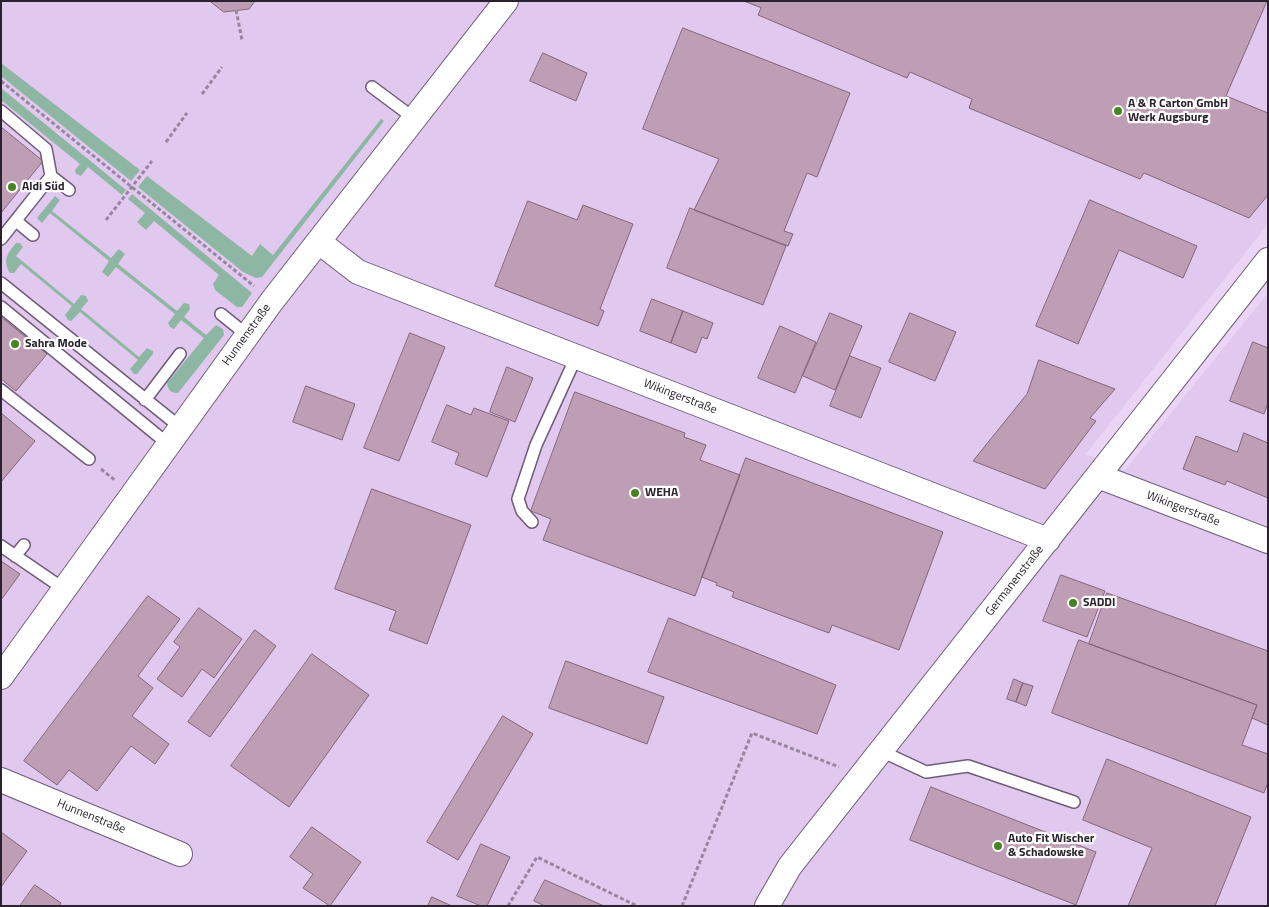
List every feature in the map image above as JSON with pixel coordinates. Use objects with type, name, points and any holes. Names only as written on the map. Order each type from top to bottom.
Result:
[{"type":"street","name":"Hunnenstraße","points":[[1,678],[272,301],[506,1]]},
{"type":"street","name":"Wikingerstraße","points":[[319,242],[358,272],[1048,540]]},
{"type":"street","name":"Germanenstraße","points":[[767,906],[790,866],[1268,260]]},
{"type":"street","name":"Wikingerstraße","points":[[1098,476],[1268,542]]},
{"type":"street","name":"Hunnenstraße","points":[[1,780],[180,854]]},
{"type":"lane","points":[[372,87],[415,119]]},
{"type":"lane","points":[[1,111],[46,149],[51,176],[69,190]]},
{"type":"lane","points":[[1,239],[51,176]]},
{"type":"lane","points":[[16,221],[33,235]]},
{"type":"lane","points":[[1,283],[145,400],[174,436]]},
{"type":"lane","points":[[1,307],[174,436]]},
{"type":"lane","points":[[221,314],[247,335]]},
{"type":"lane","points":[[145,400],[180,354]]},
{"type":"lane","points":[[532,522],[522,512],[518,499],[536,445],[575,356]]},
{"type":"lane","points":[[1,390],[89,459]]},
{"type":"lane","points":[[15,556],[24,545]]},
{"type":"lane","points":[[1,546],[64,589]]},
{"type":"lane","points":[[881,751],[926,772],[968,766],[1074,802]]},
{"type":"path","points":[[236,10],[242,40]]},
{"type":"path","points":[[202,94],[222,67]]},
{"type":"path","points":[[1,81],[272,301]]},
{"type":"path","points":[[166,142],[187,113]]},
{"type":"path","points":[[106,220],[152,161]]},
{"type":"path","points":[[89,459],[132,494]]},
{"type":"path","points":[[682,906],[752,733],[861,776]]},
{"type":"path","points":[[508,906],[537,857],[636,906]]},
{"type":"shaded area","points":[[1,1],[1268,1],[1268,224],[1086,454],[1125,470],[1268,293],[1268,906],[1,906]]},
{"type":"green space","points":[[1,63],[140,170],[131,181],[1,76]]},
{"type":"green space","points":[[1,88],[126,190],[122,195],[88,167],[81,176],[76,174],[75,170],[80,164],[1,100]]},
{"type":"green space","points":[[381,119],[384,121],[262,277],[256,278],[243,272],[138,187],[147,176],[252,256],[260,244],[273,255]]},
{"type":"green space","points":[[132,194],[252,293],[242,307],[237,307],[215,290],[213,284],[219,275],[154,221],[146,230],[137,222],[145,213],[128,199]]},
{"type":"green space","points":[[55,196],[60,200],[52,211],[111,258],[119,249],[125,254],[118,264],[177,311],[184,303],[189,304],[190,309],[184,317],[206,335],[216,325],[223,329],[224,335],[178,393],[170,391],[167,383],[204,338],[181,320],[174,329],[170,327],[168,323],[175,314],[116,267],[108,277],[102,272],[109,261],[50,213],[42,223],[37,218]]},
{"type":"green space","points":[[16,243],[20,243],[23,247],[16,256],[74,304],[81,295],[86,296],[88,301],[81,309],[139,357],[147,348],[153,351],[153,354],[137,374],[134,374],[130,369],[138,360],[80,312],[71,321],[68,320],[65,315],[72,306],[21,264],[14,273],[10,273],[6,260],[8,253]]},
{"type":"building","points":[[210,1],[255,1],[249,9],[224,12]]},
{"type":"building","name":"A & R Carton GmbH Werk Augsburg","points":[[744,1],[1267,1],[1226,96],[1268,113],[1268,195],[1249,218],[1144,173],[1140,179],[969,108],[972,99],[910,72],[907,78],[758,15],[761,8]]},
{"type":"building","points":[[683,28],[850,93],[817,177],[807,173],[784,231],[793,234],[788,246],[694,210],[719,159],[643,129]]},
{"type":"building","points":[[543,53],[587,73],[576,101],[530,81]]},
{"type":"building","name":"Aldi Süd","points":[[1,127],[43,161],[1,213]]},
{"type":"building","points":[[1090,200],[1197,246],[1183,278],[1119,250],[1078,344],[1036,326]]},
{"type":"building","points":[[528,201],[577,220],[583,205],[633,224],[600,309],[604,311],[598,326],[495,286]]},
{"type":"building","points":[[690,208],[786,246],[763,305],[667,268]]},
{"type":"building","points":[[652,299],[683,311],[671,343],[640,331]]},
{"type":"building","points":[[683,311],[713,323],[707,339],[702,337],[696,353],[671,343]]},
{"type":"building","points":[[830,313],[862,326],[835,390],[803,376]]},
{"type":"building","points":[[910,313],[956,332],[935,381],[889,362]]},
{"type":"building","points":[[1,317],[47,354],[16,391],[1,379]]},
{"type":"building","points":[[780,326],[816,342],[795,393],[758,378]]},
{"type":"building","points":[[410,333],[445,347],[399,461],[364,448]]},
{"type":"building","points":[[1253,342],[1268,348],[1268,403],[1264,414],[1230,401]]},
{"type":"building","points":[[850,356],[881,368],[861,418],[830,406]]},
{"type":"building","points":[[1039,360],[1115,389],[1090,418],[1096,421],[1045,489],[973,461],[1027,394]]},
{"type":"building","points":[[507,367],[533,378],[515,422],[490,412]]},
{"type":"building","points":[[306,386],[355,404],[342,440],[293,422]]},
{"type":"building","name":"WEHA","points":[[575,392],[685,433],[684,437],[706,445],[700,460],[740,475],[695,596],[543,540],[551,519],[531,511]]},
{"type":"building","points":[[447,405],[471,415],[474,408],[509,421],[487,477],[455,464],[459,453],[432,442]]},
{"type":"building","points":[[1,413],[35,441],[1,482]]},
{"type":"building","points":[[1244,433],[1268,443],[1268,498],[1227,481],[1225,485],[1183,469],[1196,436],[1237,452]]},
{"type":"building","points":[[746,458],[943,532],[899,650],[832,625],[829,633],[732,597],[734,592],[702,577]]},
{"type":"building","points":[[372,489],[471,525],[427,644],[389,630],[396,611],[335,589]]},
{"type":"building","points":[[1,561],[20,574],[1,600]]},
{"type":"building","points":[[1061,575],[1105,591],[1087,637],[1043,621]]},
{"type":"building","points":[[1107,593],[1268,651],[1268,725],[1252,718],[1257,705],[1089,644]]},
{"type":"building","points":[[148,596],[180,619],[138,676],[153,688],[132,716],[169,744],[155,764],[131,746],[97,791],[69,770],[57,785],[24,761]]},
{"type":"building","points":[[199,608],[242,639],[214,678],[202,669],[182,697],[157,679],[180,647],[174,642]]},
{"type":"building","points":[[669,618],[836,685],[817,734],[648,672]]},
{"type":"building","points":[[255,630],[276,646],[210,737],[188,722]]},
{"type":"building","points":[[1079,640],[1257,705],[1242,745],[1268,754],[1268,782],[1264,793],[1052,713]]},
{"type":"building","points":[[312,654],[369,695],[289,807],[231,766]]},
{"type":"building","points":[[566,661],[664,697],[647,744],[549,708]]},
{"type":"building","points":[[1014,679],[1023,683],[1016,702],[1007,699]]},
{"type":"building","points":[[1023,683],[1033,686],[1026,706],[1016,702]]},
{"type":"building","points":[[503,716],[533,734],[458,860],[427,842]]},
{"type":"building","points":[[1107,759],[1251,817],[1215,906],[1128,906],[1152,848],[1083,820]]},
{"type":"building","points":[[931,787],[1096,852],[1076,905],[910,840]]},
{"type":"building","points":[[312,827],[361,862],[330,906],[303,888],[313,874],[290,857]]},
{"type":"building","points":[[1,832],[27,851],[1,887]]},
{"type":"building","points":[[481,844],[510,857],[487,906],[481,906],[457,896]]},
{"type":"building","points":[[545,880],[604,906],[545,906],[534,901]]},
{"type":"building","points":[[35,885],[61,903],[59,906],[20,906]]},
{"type":"building","points":[[432,897],[452,906],[428,906]]},
{"type":"place","name":"A & R Carton GmbH Werk Augsburg","points":[[1118,111]]},
{"type":"place","name":"Aldi Süd","points":[[12,187]]},
{"type":"place","name":"Sahra Mode","points":[[15,344]]},
{"type":"place","name":"WEHA","points":[[635,493]]},
{"type":"place","name":"SADDI","points":[[1073,603]]},
{"type":"place","name":"Auto Fit Wischer & Schadowske","points":[[998,846]]}]
